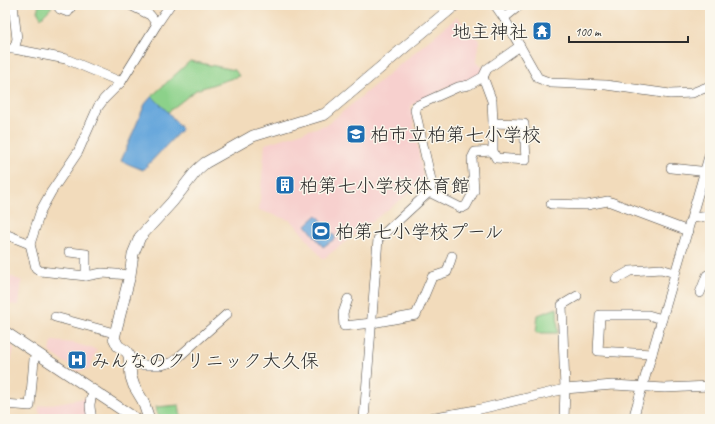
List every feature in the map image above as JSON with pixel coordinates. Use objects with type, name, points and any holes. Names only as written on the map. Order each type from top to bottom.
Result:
[{"type":"street","points":[[13,5],[17,39],[9,49],[66,59],[121,82]]},
{"type":"street","points":[[57,5],[60,9],[68,12],[72,5]]},
{"type":"street","points":[[130,5],[150,15],[157,24]]},
{"type":"street","points":[[130,275],[102,273],[86,276],[40,271],[36,268],[30,244],[41,210],[51,192],[78,152],[98,107],[121,82],[170,5]]},
{"type":"street","points":[[151,418],[134,386],[131,377],[129,354],[118,346],[114,338],[114,333],[130,275],[133,254],[140,237],[172,202],[197,170],[205,163],[253,136],[325,114],[455,5]]},
{"type":"street","points":[[496,5],[538,78],[551,83],[606,85],[670,94],[692,93],[710,86]]},
{"type":"street","points":[[504,18],[520,5]]},
{"type":"street","points":[[364,419],[378,239],[429,192],[432,184],[414,110],[416,106],[458,87],[469,85],[483,77],[487,69],[520,46]]},
{"type":"street","points":[[483,77],[492,101],[493,151],[496,158],[526,160],[524,124],[493,123]]},
{"type":"street","points":[[429,192],[461,208],[466,206],[474,191],[472,158],[475,152],[493,151]]},
{"type":"street","points":[[635,417],[642,386],[707,172],[710,153]]},
{"type":"street","points":[[671,168],[707,172]]},
{"type":"street","points":[[552,204],[587,205],[608,201],[688,231]]},
{"type":"street","points":[[692,218],[710,216]]},
{"type":"street","points":[[5,234],[30,244]]},
{"type":"street","points":[[69,252],[86,254],[86,276]]},
{"type":"street","points":[[348,299],[343,313],[344,326],[372,323],[416,315],[432,277],[447,272],[452,256]]},
{"type":"street","points":[[616,279],[630,271],[660,268],[676,273]]},
{"type":"street","points":[[700,294],[707,274]]},
{"type":"street","points":[[564,419],[565,389],[562,305],[577,296]]},
{"type":"street","points":[[130,365],[162,365],[173,362],[227,314]]},
{"type":"street","points":[[652,354],[598,352],[600,315],[648,315],[662,319]]},
{"type":"street","points":[[55,317],[114,333]]},
{"type":"street","points":[[5,332],[135,419]]},
{"type":"street","points":[[5,404],[30,406],[34,359],[37,353]]},
{"type":"street","points":[[424,419],[483,408],[565,389],[613,385],[642,386],[649,388],[710,386]]},
{"type":"street","points":[[92,419],[89,402],[90,397],[94,392]]},
{"type":"shaded area","name":"柏市立柏第七小学校","points":[[457,17],[479,40],[477,62],[484,69],[477,78],[464,83],[459,82],[412,105],[411,108],[424,182],[323,259],[292,221],[259,210],[265,144],[328,124]]},
{"type":"shaded area","points":[[5,274],[22,281],[19,305],[5,304]]},
{"type":"shaded area","name":"みんなのクリニック大久保","points":[[52,341],[74,343],[97,350],[89,369],[77,371],[50,352]]},
{"type":"shaded area","points":[[5,342],[14,348],[11,361],[5,359]]},
{"type":"shaded area","points":[[85,398],[88,419],[43,419],[38,409],[40,406]]},
{"type":"green space","points":[[39,5],[49,5],[52,7],[41,18],[37,11]]},
{"type":"green space","points":[[190,61],[235,70],[239,76],[196,90],[168,112],[152,96]]},
{"type":"green space","points":[[557,308],[558,333],[536,333],[538,315]]},
{"type":"green space","points":[[179,405],[181,419],[167,419],[157,414],[156,407]]},
{"type":"water","points":[[152,96],[182,129],[143,170],[121,161],[145,104]]},
{"type":"water","name":"柏第七小学校プール","points":[[317,215],[336,238],[323,247],[306,225]]},
{"type":"place","name":"地主神社","points":[[542,31]]},
{"type":"place","name":"柏市立柏第七小学校","points":[[356,134]]},
{"type":"place","name":"柏第七小学校体育館","points":[[285,185]]},
{"type":"place","name":"柏第七小学校プール","points":[[321,231]]},
{"type":"place","name":"みんなのクリニック大久保","points":[[77,360]]}]
